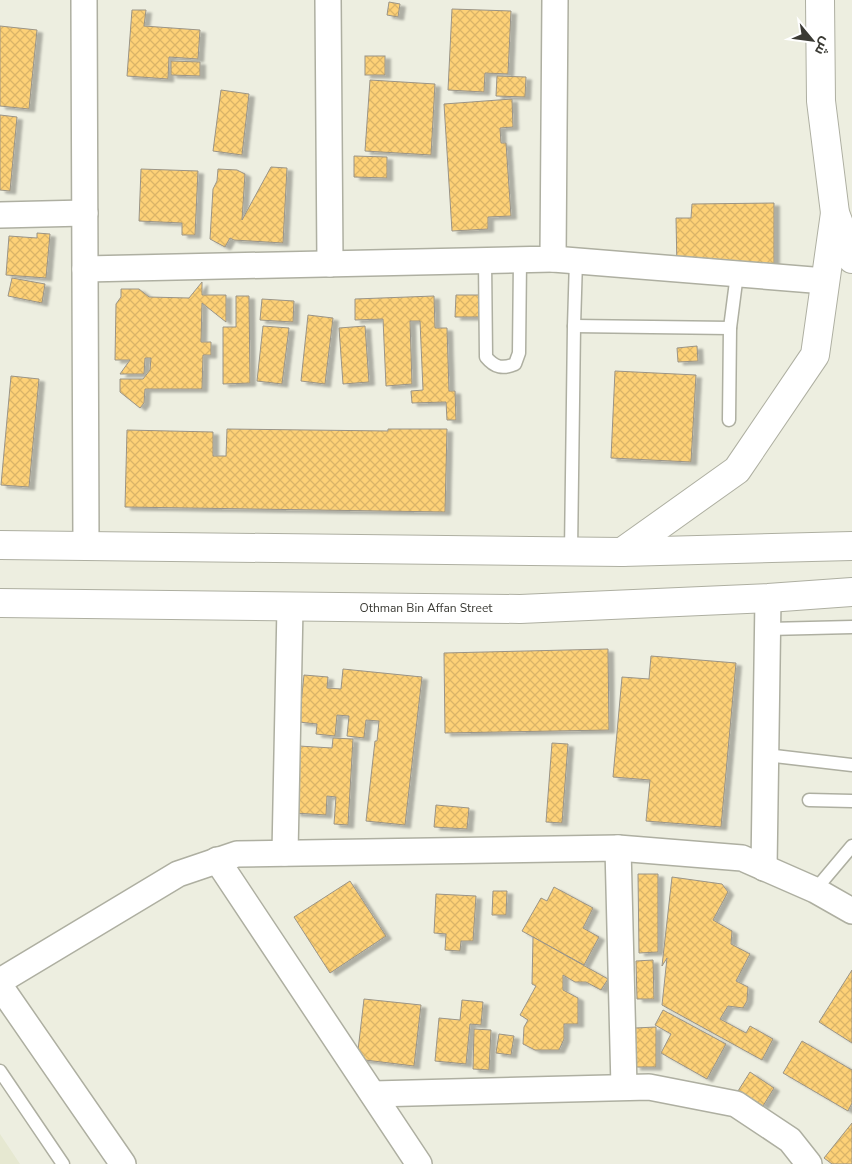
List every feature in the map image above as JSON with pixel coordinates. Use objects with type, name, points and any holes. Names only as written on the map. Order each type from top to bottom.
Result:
[{"type":"main road","points":[[820,0],[820,101],[834,213],[852,259]]},
{"type":"main road","points":[[622,552],[737,470],[815,355],[834,213]]},
{"type":"main road","points":[[2,542],[86,546],[571,552],[852,546]]},
{"type":"main road","name":"Othman Bin Affan Street","points":[[0,604],[520,609],[768,598],[852,592]]},
{"type":"street","points":[[84,0],[86,546]]},
{"type":"street","points":[[328,0],[330,264]]},
{"type":"street","points":[[555,0],[565,260]]},
{"type":"street","points":[[0,215],[85,213]]},
{"type":"street","points":[[85,270],[485,260],[565,260],[825,281]]},
{"type":"street","points":[[764,868],[768,598]]},
{"type":"street","points":[[285,853],[290,607]]},
{"type":"street","points":[[618,848],[624,1087]]},
{"type":"street","points":[[0,981],[178,874],[237,854],[618,848],[742,858],[815,890],[852,911]]},
{"type":"street","points":[[217,860],[419,1164]]},
{"type":"street","points":[[0,986],[123,1164]]},
{"type":"street","points":[[373,1094],[650,1087],[736,1104],[790,1140],[809,1164]]},
{"type":"lane","points":[[485,260],[486,357],[493,365],[505,368],[515,364],[519,353],[520,260]]},
{"type":"lane","points":[[565,260],[574,326],[571,552]]},
{"type":"lane","points":[[729,420],[730,328],[737,274]]},
{"type":"lane","points":[[574,326],[730,328]]},
{"type":"lane","points":[[768,629],[852,627]]},
{"type":"lane","points":[[766,755],[852,765]]},
{"type":"lane","points":[[809,800],[852,801]]},
{"type":"lane","points":[[815,890],[852,846]]},
{"type":"lane","points":[[0,1071],[63,1164]]},
{"type":"shaded area","points":[[0,1134],[20,1164],[0,1164]]},
{"type":"building","points":[[389,2],[400,4],[398,17],[387,15]]},
{"type":"building","points":[[452,9],[511,11],[508,74],[485,73],[484,92],[448,90]]},
{"type":"building","points":[[132,10],[146,10],[144,26],[200,30],[198,59],[169,57],[168,79],[127,76]]},
{"type":"building","points":[[0,26],[37,30],[29,109],[0,106]]},
{"type":"building","points":[[365,56],[385,56],[385,75],[365,75]]},
{"type":"building","points":[[171,61],[200,62],[200,76],[171,75]]},
{"type":"building","points":[[497,76],[526,77],[525,97],[496,96]]},
{"type":"building","points":[[370,80],[435,84],[431,155],[365,151]]},
{"type":"building","points":[[221,90],[249,94],[242,155],[213,151]]},
{"type":"building","points":[[512,99],[513,127],[500,128],[501,143],[506,143],[511,216],[488,217],[488,229],[452,231],[444,104]]},
{"type":"building","points":[[0,115],[17,117],[10,191],[0,190]]},
{"type":"building","points":[[354,156],[387,157],[387,178],[354,177]]},
{"type":"building","points":[[271,167],[287,168],[283,243],[234,240],[230,238],[225,247],[210,239],[213,189],[217,181],[218,169],[237,170],[245,174],[242,220]]},
{"type":"building","points":[[141,169],[198,171],[195,235],[182,235],[182,223],[139,221]]},
{"type":"building","points":[[774,203],[774,268],[677,269],[676,218],[691,218],[692,204]]},
{"type":"building","points":[[37,233],[50,234],[46,278],[6,275],[9,236],[37,238]]},
{"type":"building","points":[[12,278],[45,284],[42,303],[8,296]]},
{"type":"building","points":[[202,282],[202,295],[226,295],[226,322],[202,303],[201,342],[211,342],[211,355],[203,355],[202,389],[145,389],[144,403],[140,408],[120,392],[120,379],[143,379],[150,370],[151,358],[145,358],[144,374],[120,374],[130,360],[115,360],[116,304],[121,297],[121,289],[139,289],[149,297],[189,298]]},
{"type":"building","points":[[456,295],[479,295],[479,317],[455,317]]},
{"type":"building","points":[[236,296],[249,296],[250,383],[223,384],[223,327],[236,327]]},
{"type":"building","points":[[434,296],[435,328],[447,328],[449,391],[455,391],[456,420],[447,420],[446,402],[412,403],[411,391],[423,390],[420,321],[410,321],[412,384],[386,386],[383,319],[355,320],[355,299]]},
{"type":"building","points":[[262,299],[294,301],[293,322],[260,320]]},
{"type":"building","points":[[308,315],[333,318],[325,384],[301,381]]},
{"type":"building","points":[[263,326],[289,328],[282,384],[257,381]]},
{"type":"building","points":[[365,326],[369,382],[343,384],[339,328]]},
{"type":"building","points":[[697,346],[698,361],[678,362],[677,348]]},
{"type":"building","points":[[615,371],[696,375],[691,462],[611,458]]},
{"type":"building","points":[[11,376],[39,379],[29,487],[1,485]]},
{"type":"building","points":[[227,429],[388,431],[388,429],[447,429],[445,512],[125,507],[127,430],[213,432],[213,456],[226,456]]},
{"type":"building","points":[[608,649],[609,730],[445,733],[444,653]]},
{"type":"building","points":[[651,656],[736,663],[721,827],[646,821],[650,780],[613,777],[622,677],[649,679]]},
{"type":"building","points":[[343,669],[422,677],[405,825],[366,821],[379,721],[366,720],[364,738],[347,736],[349,716],[337,715],[335,736],[316,734],[317,724],[299,722],[304,675],[328,677],[327,688],[341,689]]},
{"type":"building","points":[[333,738],[353,739],[348,825],[334,824],[336,797],[327,796],[326,815],[295,813],[299,746],[332,748]]},
{"type":"building","points":[[552,743],[568,744],[562,823],[546,822]]},
{"type":"building","points":[[436,805],[469,808],[467,829],[434,827]]},
{"type":"building","points":[[638,874],[658,874],[658,952],[639,953]]},
{"type":"building","points":[[672,877],[722,884],[728,892],[713,920],[732,931],[731,944],[750,954],[736,981],[748,987],[747,1001],[743,1008],[728,1006],[720,1019],[746,1033],[750,1026],[773,1039],[762,1060],[662,1005],[667,958],[662,966]]},
{"type":"building","points":[[350,881],[386,936],[330,973],[294,917]]},
{"type":"building","points":[[554,887],[593,908],[583,928],[599,937],[584,965],[522,931],[541,898],[547,901]]},
{"type":"building","points":[[493,891],[507,891],[506,915],[492,915]]},
{"type":"building","points":[[436,894],[476,896],[473,941],[461,941],[460,951],[445,950],[446,934],[434,933]]},
{"type":"building","points":[[533,937],[608,979],[601,990],[586,982],[575,982],[563,975],[563,990],[578,998],[578,1024],[564,1024],[564,1039],[559,1050],[535,1050],[523,1044],[524,1027],[528,1020],[520,1015],[536,986],[532,984]]},
{"type":"building","points":[[653,960],[654,999],[637,999],[636,961]]},
{"type":"building","points":[[852,970],[852,1043],[819,1022]]},
{"type":"building","points":[[364,999],[421,1005],[414,1066],[357,1059]]},
{"type":"building","points":[[462,1000],[483,1002],[481,1025],[470,1024],[466,1064],[435,1061],[439,1018],[460,1020]]},
{"type":"building","points":[[663,1010],[726,1044],[707,1079],[661,1053],[671,1034],[655,1025]]},
{"type":"building","points":[[656,1027],[656,1067],[635,1067],[635,1028]]},
{"type":"building","points":[[474,1029],[491,1030],[489,1070],[473,1069]]},
{"type":"building","points":[[499,1034],[514,1036],[511,1055],[496,1053]]},
{"type":"building","points":[[802,1041],[852,1070],[852,1103],[848,1111],[783,1073]]},
{"type":"building","points":[[750,1072],[774,1088],[763,1106],[738,1091]]},
{"type":"building","points":[[852,1123],[852,1164],[832,1164],[824,1158]]}]
